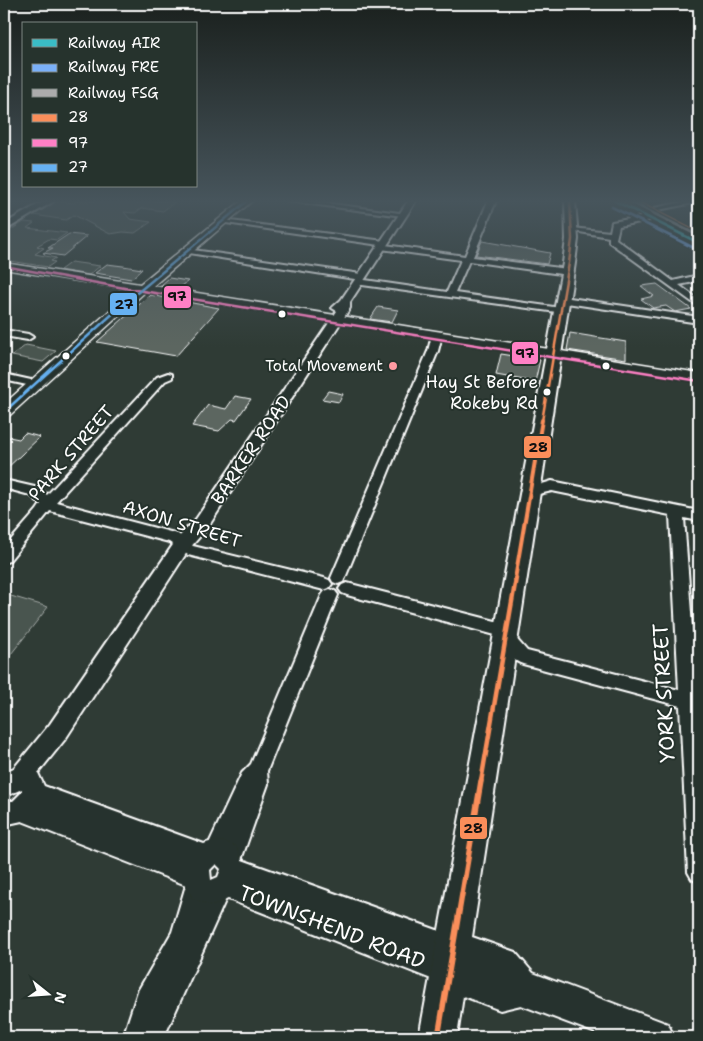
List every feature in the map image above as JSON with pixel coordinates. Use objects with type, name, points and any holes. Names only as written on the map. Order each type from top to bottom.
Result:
[{"type":"main road","points":[[438,1037],[554,356],[570,250]]},
{"type":"main road","points":[[4,412],[189,251]]},
{"type":"main road","points":[[4,266],[333,320],[437,340],[699,377]]},
{"type":"main road","points":[[554,356],[699,381]]},
{"type":"main road","name":"TOWNSHEND ROAD","points":[[451,960],[500,992],[522,987],[655,1037]]},
{"type":"street","name":"BARKER ROAD","points":[[15,797],[183,544],[202,523],[333,320],[344,308],[345,302],[379,250]]},
{"type":"street","points":[[410,250],[568,272]]},
{"type":"street","points":[[450,295],[471,250]]},
{"type":"street","points":[[623,250],[699,304]]},
{"type":"street","points":[[189,251],[450,295],[699,320]]},
{"type":"street","points":[[672,284],[699,278]]},
{"type":"street","points":[[4,333],[28,337]]},
{"type":"street","points":[[135,1037],[146,999],[182,937],[258,784],[258,771],[437,340]]},
{"type":"street","name":"PARK STREET","points":[[4,557],[43,513],[48,502],[161,379],[168,376]]},
{"type":"street","points":[[4,378],[36,384]]},
{"type":"street","name":"AXON STREET","points":[[4,484],[34,491],[55,508],[173,538],[183,544],[188,550],[335,586],[506,635]]},
{"type":"street","points":[[530,498],[534,491],[552,486],[699,516]]},
{"type":"street","name":"YORK STREET","points":[[677,512],[694,702],[699,872]]},
{"type":"street","points":[[506,635],[516,652],[524,657],[694,702]]},
{"type":"street","name":"TOWNSHEND ROAD","points":[[15,797],[451,960]]},
{"type":"street","points":[[152,1037],[215,872]]},
{"type":"shaded area","points":[[4,250],[42,250],[35,254],[56,258],[51,261],[55,262],[48,267],[4,260]]},
{"type":"shaded area","points":[[71,262],[100,266],[89,275],[60,270]]},
{"type":"shaded area","points":[[26,345],[56,351],[43,362],[12,356]]},
{"type":"shaded area","points":[[4,594],[48,607],[4,663]]},
{"type":"building","points":[[50,250],[71,250],[63,256],[43,253]]},
{"type":"building","points":[[478,250],[531,250],[550,253],[547,264],[476,255]]},
{"type":"building","points":[[107,264],[142,269],[131,279],[95,273]]},
{"type":"building","points":[[169,278],[188,281],[180,288],[161,285]]},
{"type":"building","points":[[657,284],[691,309],[675,312],[666,306],[653,308],[641,299],[654,296],[641,286]]},
{"type":"building","points":[[150,295],[219,308],[176,356],[97,342]]},
{"type":"building","points":[[378,307],[398,310],[392,322],[370,319]]},
{"type":"building","points":[[570,333],[626,342],[626,359],[567,350]]},
{"type":"building","points":[[501,354],[540,360],[535,382],[496,375]]},
{"type":"building","points":[[328,391],[343,394],[339,402],[322,399]]},
{"type":"building","points":[[235,396],[251,399],[236,420],[232,419],[219,431],[192,426],[208,405],[226,409]]},
{"type":"building","points":[[25,433],[40,437],[4,471],[4,442],[9,437],[19,439]]},
{"type":"transit line","name":"27","points":[[4,412],[118,309],[189,250]]},
{"type":"transit line","name":"28","points":[[438,1037],[571,250]]},
{"type":"transit line","name":"97","points":[[4,266],[130,289],[699,381]]},
{"type":"place","name":"Total Movement","points":[[393,366]]},
{"type":"place","name":"Hay St Before Rokeby Rd","points":[[547,392]]}]
